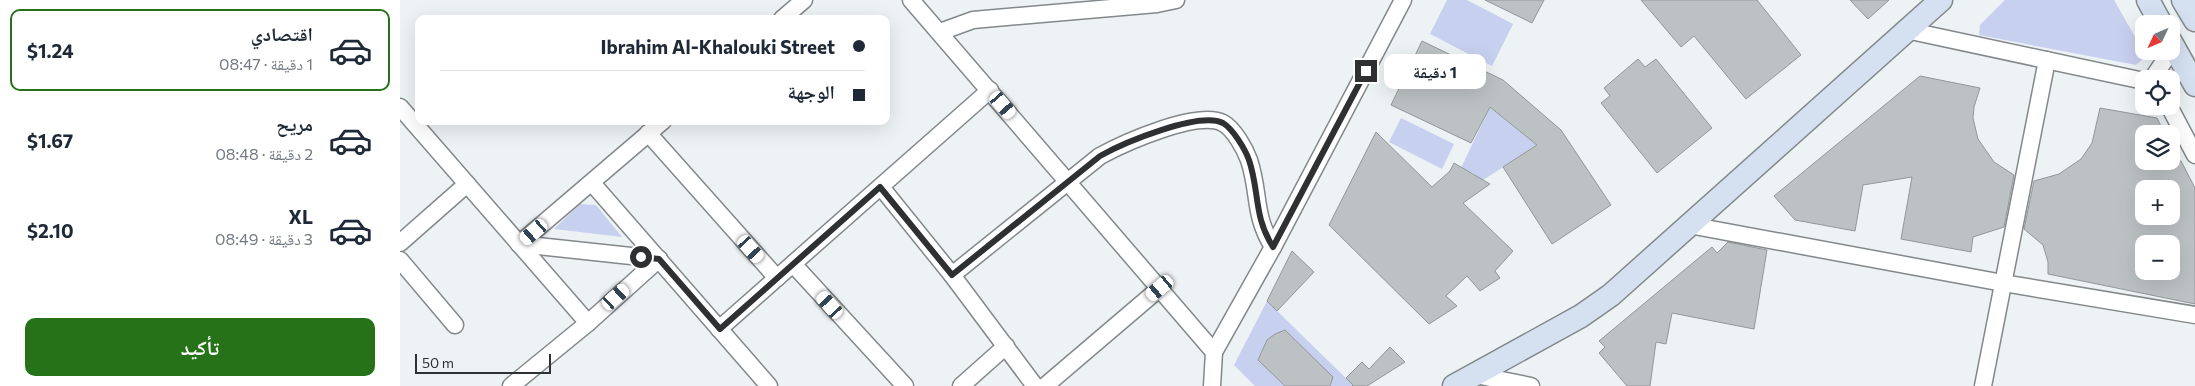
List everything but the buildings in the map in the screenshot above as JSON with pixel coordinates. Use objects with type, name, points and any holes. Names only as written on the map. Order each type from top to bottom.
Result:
[{"type":"main road","points":[[1454,386],[1476,376],[1581,316],[1611,295],[1941,0]]},
{"type":"main road","points":[[2148,0],[2156,15]]},
{"type":"main road","points":[[2183,0],[2195,20]]},
{"type":"main road","points":[[2180,60],[2195,85]]},
{"type":"street","points":[[787,15],[804,0]]},
{"type":"street","points":[[912,0],[1214,352]]},
{"type":"street","points":[[940,32],[973,20],[1158,4],[1176,0]]},
{"type":"street","points":[[1212,386],[1214,352],[1273,247],[1403,0]]},
{"type":"street","points":[[1906,30],[2135,79]]},
{"type":"street","points":[[1983,386],[2047,60]]},
{"type":"street","points":[[720,329],[990,90]]},
{"type":"street","points":[[400,107],[415,124]]},
{"type":"street","points":[[2174,115],[2195,155]]},
{"type":"street","points":[[952,275],[1100,156],[1120,145],[1187,123],[1208,120],[1224,123],[1237,138],[1249,159],[1262,230],[1273,247]]},
{"type":"street","points":[[416,125],[588,323]]},
{"type":"street","points":[[520,244],[658,125]]},
{"type":"street","points":[[648,134],[777,278]]},
{"type":"street","points":[[592,183],[769,386]]},
{"type":"street","points":[[400,243],[467,184]]},
{"type":"street","points":[[880,187],[952,275],[1035,386]]},
{"type":"street","points":[[1689,225],[2003,283],[2195,315]]},
{"type":"street","points":[[520,244],[659,259]]},
{"type":"street","points":[[511,386],[588,323],[659,259]]},
{"type":"street","points":[[400,260],[455,325]]},
{"type":"street","points":[[793,264],[904,386]]},
{"type":"street","points":[[1045,386],[1160,288]]},
{"type":"street","points":[[961,386],[1006,346]]},
{"type":"street","points":[[1476,376],[1531,386]]},
{"type":"shaded area","points":[[1447,0],[1467,0],[1513,24],[1492,66],[1430,34]]},
{"type":"shaded area","points":[[2005,0],[2114,0],[2135,37],[2135,60],[2142,60],[2136,65],[1979,35],[1980,25]]},
{"type":"shaded area","points":[[1490,107],[1537,145],[1480,182],[1473,173],[1460,170]]},
{"type":"shaded area","points":[[1401,118],[1454,144],[1442,169],[1389,142]]},
{"type":"shaded area","points":[[580,204],[596,205],[622,237],[554,229]]},
{"type":"shaded area","points":[[1267,301],[1354,386],[1255,386],[1234,365]]},
{"type":"route","points":[[641,257],[659,259],[720,329],[880,187],[952,275],[1100,156],[1120,145],[1151,134],[1187,123],[1208,120],[1224,123],[1237,138],[1249,159],[1262,230],[1273,247],[1366,71]]}]
